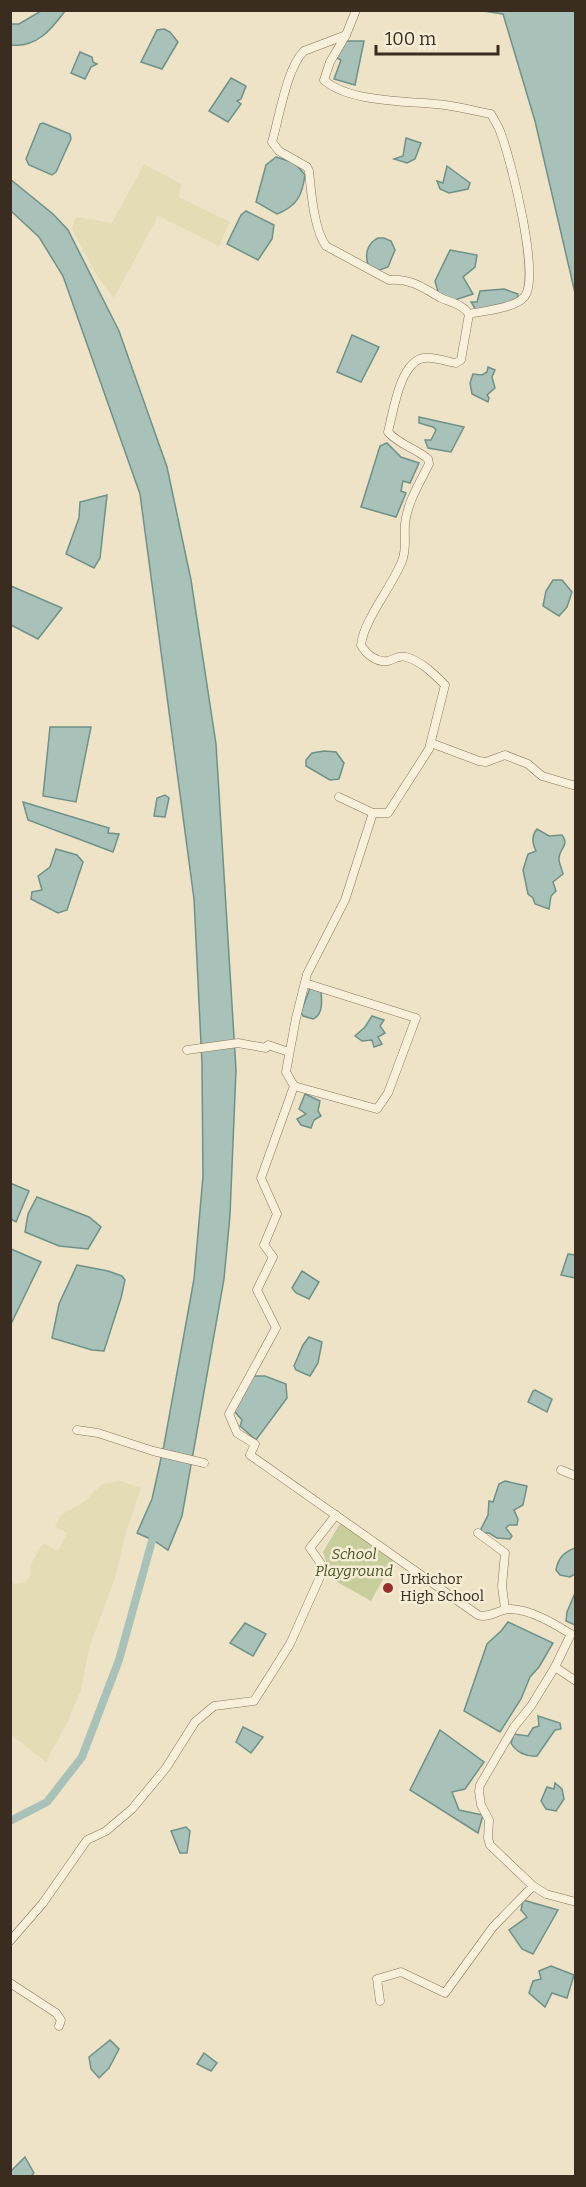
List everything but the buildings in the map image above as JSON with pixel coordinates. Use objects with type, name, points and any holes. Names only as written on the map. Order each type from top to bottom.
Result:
[{"type":"street","points":[[356,10],[346,35],[330,62],[324,80],[356,95],[446,105],[491,114],[501,132],[525,225],[529,264],[527,294],[520,301],[505,307],[469,314]]},
{"type":"street","points":[[339,797],[374,813],[388,813],[431,743],[445,685],[429,669],[407,657],[380,661],[364,652],[361,645],[366,628],[402,561],[406,516],[429,464],[424,455],[397,441],[388,432],[398,394],[409,366],[419,359],[432,358],[456,363],[461,360],[469,314],[465,307],[443,299],[422,286],[398,279],[389,280],[326,246],[317,220],[307,167],[279,151],[272,142],[292,71],[299,56],[304,51],[346,35]]},
{"type":"street","points":[[431,743],[486,762],[505,755],[520,760],[542,776],[576,786]]},
{"type":"street","points":[[305,983],[416,1018],[388,1093],[377,1109],[294,1086],[286,1072],[289,1052],[307,974],[345,900],[374,813]]},
{"type":"street","points":[[187,1050],[238,1043],[266,1048],[268,1045],[289,1052]]},
{"type":"street","points":[[294,1086],[261,1178],[276,1214],[264,1245],[273,1257],[257,1290],[276,1328],[229,1414],[237,1433],[255,1444],[250,1455],[478,1615],[485,1616],[505,1609],[533,1614],[573,1634],[531,1706],[514,1727],[484,1778],[479,1791],[481,1805],[489,1820],[490,1845],[533,1886],[546,1894],[576,1902]]},
{"type":"street","points":[[77,1430],[98,1433],[153,1451],[204,1463]]},
{"type":"street","points":[[561,1470],[576,1476]]},
{"type":"street","points":[[10,1941],[43,1904],[87,1840],[106,1831],[132,1809],[166,1768],[195,1722],[214,1706],[254,1701],[290,1644],[324,1568],[310,1548],[336,1515]]},
{"type":"street","points":[[478,1533],[505,1552],[502,1586],[505,1609]]},
{"type":"street","points":[[555,1667],[576,1681]]},
{"type":"street","points":[[380,2001],[377,1979],[401,1972],[445,1993],[493,1927],[533,1886]]},
{"type":"street","points":[[10,1983],[56,2013],[61,2020],[59,2026]]},
{"type":"shaded area","points":[[144,164],[181,184],[179,197],[230,222],[219,246],[158,216],[114,298],[99,279],[72,229],[76,217],[112,223]]},
{"type":"shaded area","points":[[121,1481],[141,1488],[125,1536],[115,1578],[89,1648],[81,1690],[68,1721],[46,1762],[11,1734],[11,1582],[15,1584],[26,1582],[31,1574],[30,1566],[43,1543],[58,1551],[67,1533],[55,1526],[61,1515],[84,1502],[101,1485]]},
{"type":"green space","name":"School Playground","points":[[341,1522],[394,1559],[371,1601],[332,1579],[323,1552]]},
{"type":"water","points":[[41,11],[65,11],[48,31],[35,41],[28,44],[11,45],[11,24],[19,24]]},
{"type":"water","points":[[483,11],[575,11],[575,293],[535,121],[503,14]]},
{"type":"water","points":[[164,29],[170,32],[178,42],[162,69],[141,62],[157,30]]},
{"type":"water","points":[[338,41],[364,41],[355,85],[334,79],[341,60],[335,57]]},
{"type":"water","points":[[80,52],[92,57],[93,62],[97,64],[91,67],[85,79],[71,73]]},
{"type":"water","points":[[231,78],[246,86],[241,99],[237,101],[241,104],[228,122],[209,111]]},
{"type":"water","points":[[43,123],[70,134],[71,139],[56,172],[52,175],[29,165],[26,159],[40,124]]},
{"type":"water","points":[[406,138],[421,143],[415,159],[407,163],[394,159],[403,156]]},
{"type":"water","points":[[276,157],[295,163],[305,175],[302,189],[294,204],[277,214],[256,202],[266,165]]},
{"type":"water","points":[[447,166],[470,183],[468,189],[449,193],[440,189],[437,181],[443,183]]},
{"type":"water","points":[[10,179],[53,214],[68,230],[119,331],[167,467],[191,580],[216,744],[236,1070],[230,1215],[224,1279],[182,1516],[168,1550],[137,1533],[152,1499],[194,1279],[203,1176],[202,1064],[194,899],[140,494],[63,276],[39,237],[11,211]]},
{"type":"water","points":[[246,211],[274,225],[272,239],[258,260],[227,244],[241,215]]},
{"type":"water","points":[[378,238],[391,241],[395,250],[388,267],[377,271],[369,267],[367,254],[371,243]]},
{"type":"water","points":[[450,250],[477,255],[475,267],[463,277],[473,294],[455,300],[439,295],[435,281]]},
{"type":"water","points":[[504,289],[518,294],[517,300],[476,310],[471,302],[477,302],[480,291]]},
{"type":"water","points":[[352,335],[379,347],[361,382],[337,372]]},
{"type":"water","points":[[488,367],[495,370],[492,377],[495,388],[487,395],[488,402],[472,394],[470,383],[473,374],[482,375],[487,372]]},
{"type":"water","points":[[419,417],[464,427],[451,452],[428,448],[425,440],[431,440],[436,430],[419,423]]},
{"type":"water","points":[[387,443],[401,457],[419,463],[410,483],[403,481],[401,491],[406,493],[396,517],[361,507],[380,446]]},
{"type":"water","points":[[107,495],[100,558],[94,568],[66,554],[79,518],[80,502]]},
{"type":"water","points":[[553,580],[562,580],[572,592],[567,607],[559,616],[543,606],[546,591]]},
{"type":"water","points":[[11,586],[62,608],[38,639],[11,625]]},
{"type":"water","points":[[50,727],[91,727],[76,802],[43,796]]},
{"type":"water","points":[[336,752],[344,763],[339,779],[330,780],[306,766],[306,760],[312,753]]},
{"type":"water","points":[[165,795],[169,798],[165,817],[154,816],[157,798]]},
{"type":"water","points":[[23,802],[109,828],[108,833],[119,834],[113,852],[28,820]]},
{"type":"water","points":[[537,829],[549,836],[562,835],[565,842],[559,855],[563,874],[553,882],[556,891],[551,896],[549,909],[535,904],[533,898],[528,894],[523,870],[528,854],[536,851],[533,840]]},
{"type":"water","points":[[56,849],[77,855],[83,862],[67,910],[58,913],[31,899],[32,892],[42,890],[38,876],[50,867]]},
{"type":"water","points":[[310,988],[321,991],[320,1011],[313,1019],[303,1016],[301,1012]]},
{"type":"water","points":[[372,1016],[384,1020],[380,1026],[385,1033],[378,1037],[382,1044],[374,1047],[372,1040],[362,1041],[355,1036]]},
{"type":"water","points":[[305,1094],[320,1101],[318,1111],[321,1116],[314,1120],[311,1128],[301,1125],[297,1119],[306,1114],[299,1109]]},
{"type":"water","points":[[10,1183],[29,1191],[16,1222],[11,1219]]},
{"type":"water","points":[[37,1197],[89,1217],[101,1227],[88,1249],[59,1246],[25,1232],[28,1214]]},
{"type":"water","points":[[11,1249],[41,1262],[11,1324]]},
{"type":"water","points":[[568,1254],[575,1255],[575,1278],[561,1275]]},
{"type":"water","points":[[77,1265],[108,1271],[122,1276],[125,1280],[104,1351],[92,1350],[52,1338],[59,1304]]},
{"type":"water","points":[[302,1271],[319,1282],[309,1299],[296,1293],[292,1288]]},
{"type":"water","points":[[309,1337],[322,1342],[318,1363],[310,1376],[296,1370],[294,1366]]},
{"type":"water","points":[[251,1376],[265,1376],[286,1384],[287,1398],[256,1440],[240,1426],[242,1420],[234,1411]]},
{"type":"water","points":[[535,1390],[552,1399],[547,1412],[528,1402]]},
{"type":"water","points":[[505,1481],[527,1486],[523,1505],[514,1510],[518,1519],[517,1525],[509,1525],[506,1528],[512,1536],[510,1539],[482,1533],[481,1529],[488,1515],[489,1501],[493,1502],[499,1484]]},
{"type":"water","points":[[575,1548],[575,1574],[570,1577],[560,1575],[556,1570],[560,1559]]},
{"type":"water","points":[[575,1593],[576,1625],[566,1621],[567,1612]]},
{"type":"water","points":[[508,1622],[553,1643],[539,1667],[530,1677],[521,1699],[500,1732],[464,1711],[487,1644]]},
{"type":"water","points":[[245,1623],[266,1634],[253,1656],[230,1643]]},
{"type":"water","points":[[538,1716],[560,1723],[561,1729],[555,1730],[537,1756],[525,1755],[511,1743],[514,1734],[528,1736],[533,1728],[539,1726]]},
{"type":"water","points":[[243,1727],[263,1737],[251,1753],[236,1742]]},
{"type":"water","points":[[440,1730],[484,1762],[465,1789],[452,1792],[459,1810],[483,1815],[478,1833],[410,1790]]},
{"type":"water","points":[[555,1783],[562,1789],[564,1799],[556,1811],[546,1809],[541,1801],[547,1787],[554,1789]]},
{"type":"water","points":[[186,1827],[190,1831],[187,1853],[180,1853],[171,1831]]},
{"type":"water","points":[[523,1900],[558,1910],[533,1954],[522,1949],[509,1930],[527,1917],[521,1910]]},
{"type":"water","points":[[551,1966],[574,1975],[567,1998],[552,1993],[545,2007],[529,1993],[533,1981],[541,1979],[539,1971]]},
{"type":"water","points":[[110,2040],[119,2049],[109,2068],[99,2078],[91,2069],[89,2057]]},
{"type":"water","points":[[204,2053],[217,2063],[211,2071],[197,2064]]},
{"type":"water","points":[[25,2157],[34,2173],[31,2176],[11,2176],[11,2171]]},
{"type":"waterway","points":[[10,1821],[47,1802],[82,1757],[119,1660],[155,1530]]},
{"type":"place","name":"Urkichor High School","points":[[388,1588]]}]
